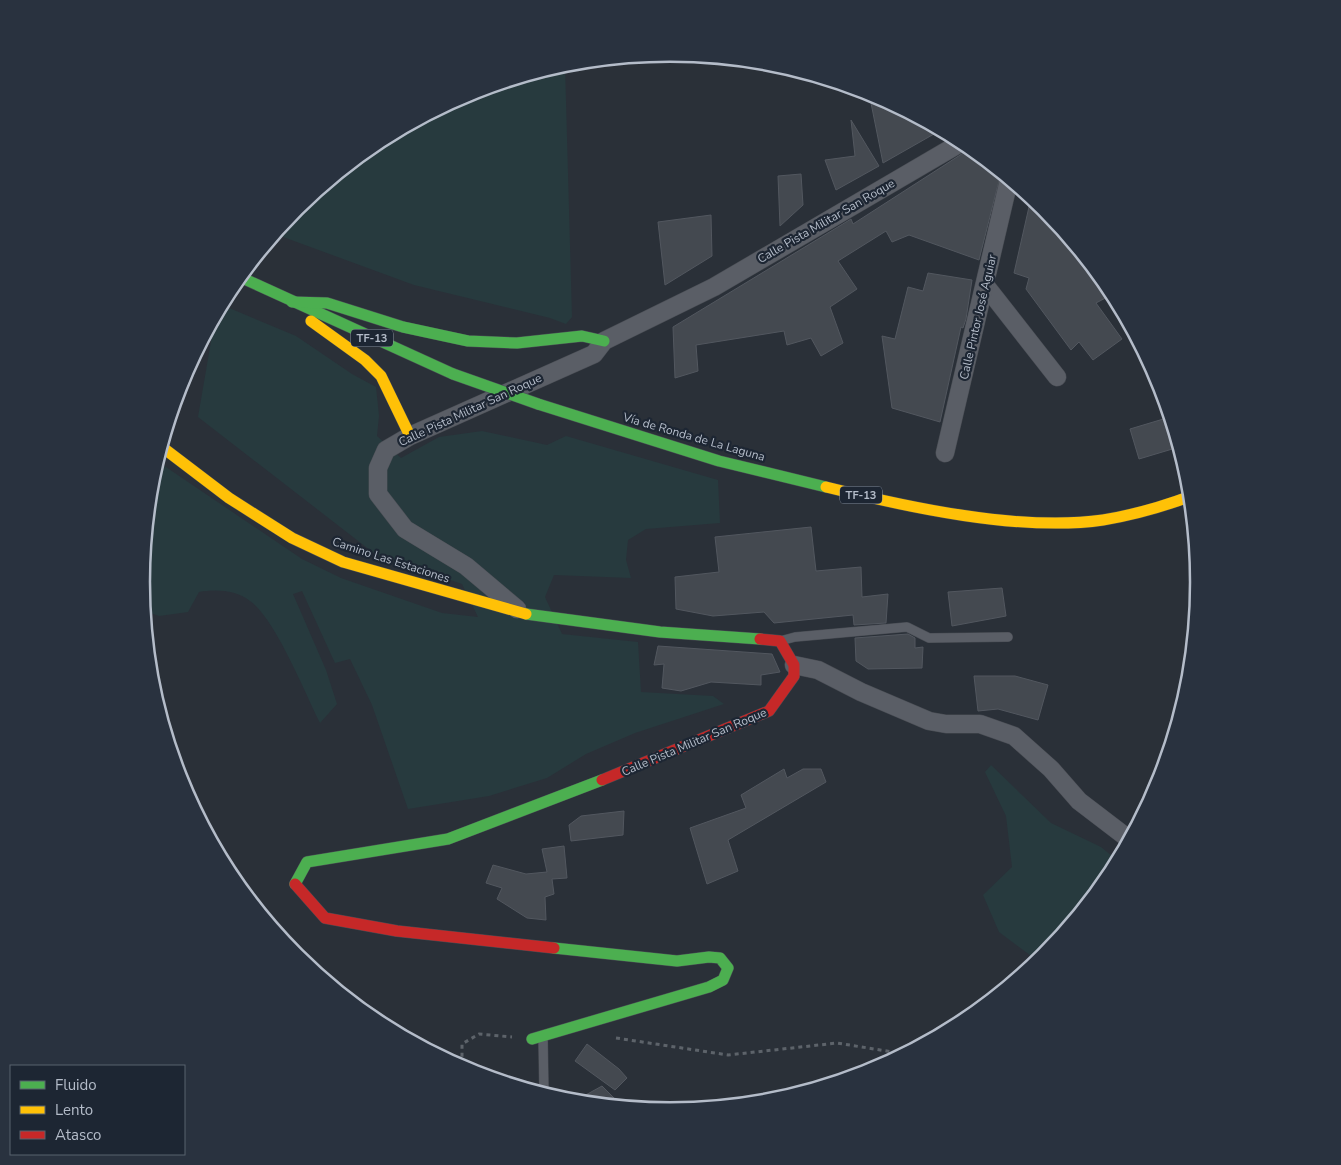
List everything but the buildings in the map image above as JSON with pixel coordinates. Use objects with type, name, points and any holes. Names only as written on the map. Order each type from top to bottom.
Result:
[{"type":"street","name":"Calle Pista Militar San Roque","points":[[521,613],[466,566],[405,528],[378,494],[378,468],[386,450],[410,436],[594,354],[604,341],[714,287],[954,147]]},
{"type":"street","name":"Calle Pintor José Aguiar","points":[[946,453],[1008,188]]},
{"type":"street","name":"Vía de Ronda de La Laguna","points":[[248,281],[453,374],[538,404],[719,461],[876,499],[980,517],[1045,522],[1101,520],[1153,510],[1184,499]]},
{"type":"street","points":[[985,285],[1057,377]]},
{"type":"street","points":[[292,302],[326,303],[403,328],[468,341],[516,343],[582,336],[604,341]]},
{"type":"street","points":[[292,302],[324,334],[363,359],[381,377],[410,436]]},
{"type":"street","name":"Camino Las Estaciones","points":[[167,451],[229,498],[292,538],[343,562],[521,613]]},
{"type":"street","points":[[521,613],[660,632],[780,641],[794,665],[818,670],[861,692],[930,720],[946,724],[980,724],[1014,736],[1051,769],[1079,801],[1125,836]]},
{"type":"street","name":"Calle Pista Militar San Roque","points":[[538,1038],[708,987],[722,980],[728,968],[720,958],[709,957],[677,961],[504,944],[397,931],[325,918],[294,884],[308,862],[448,840],[678,750],[769,711],[794,676],[794,665]]},
{"type":"lane","points":[[780,641],[795,636],[907,626],[929,638],[1008,637]]},
{"type":"lane","points":[[538,1038],[543,1087]]},
{"type":"path","points":[[462,1058],[462,1044],[479,1034],[538,1038]]},
{"type":"path","points":[[610,1037],[728,1055],[837,1044],[893,1052]]},
{"type":"green space","points":[[565,73],[572,317],[566,324],[550,318],[414,285],[283,237],[303,215],[354,170],[411,132],[441,116],[503,90]]},
{"type":"green space","points":[[229,308],[296,336],[352,374],[376,387],[379,416],[377,436],[401,458],[439,437],[482,431],[547,445],[566,436],[718,480],[720,523],[646,529],[628,540],[626,560],[631,578],[554,575],[545,597],[562,634],[638,642],[641,692],[713,696],[724,704],[635,733],[586,754],[547,778],[489,796],[408,809],[372,705],[350,659],[335,663],[302,591],[293,594],[326,670],[337,704],[320,723],[279,639],[260,610],[244,597],[226,591],[199,592],[188,612],[159,616],[152,613],[150,582],[152,548],[155,515],[164,466],[302,559],[341,578],[442,613],[478,617],[462,584],[375,554],[198,417],[211,339]]},
{"type":"green space","points":[[991,765],[1051,823],[1101,847],[1112,856],[1083,899],[1031,956],[999,932],[983,895],[1012,867],[1006,816],[985,772]]},
{"type":"traffic: fast","points":[[248,280],[453,374]]},
{"type":"traffic: fast","points":[[292,302],[327,303],[403,327],[468,341],[517,343],[582,336],[604,341]]},
{"type":"traffic: fast","points":[[453,374],[538,404]]},
{"type":"traffic: fast","points":[[538,404],[719,461],[826,487]]},
{"type":"traffic: fast","points":[[526,614],[660,632],[760,639]]},
{"type":"traffic: fast","points":[[295,884],[307,862],[448,839],[602,780]]},
{"type":"traffic: fast","points":[[532,1039],[709,987],[723,980],[728,968],[720,958],[709,957],[677,961],[554,948]]},
{"type":"traffic: slow","points":[[311,321],[365,360],[381,376],[410,436]]},
{"type":"traffic: slow","points":[[167,451],[229,498],[292,538],[343,562],[526,614]]},
{"type":"traffic: slow","points":[[826,487],[964,516],[1036,523],[1071,523],[1103,520],[1125,516],[1184,499]]},
{"type":"traffic: jam","points":[[602,780],[769,711],[794,676],[794,665],[780,641],[760,639]]},
{"type":"traffic: jam","points":[[295,884],[325,918],[397,931],[554,948]]}]
